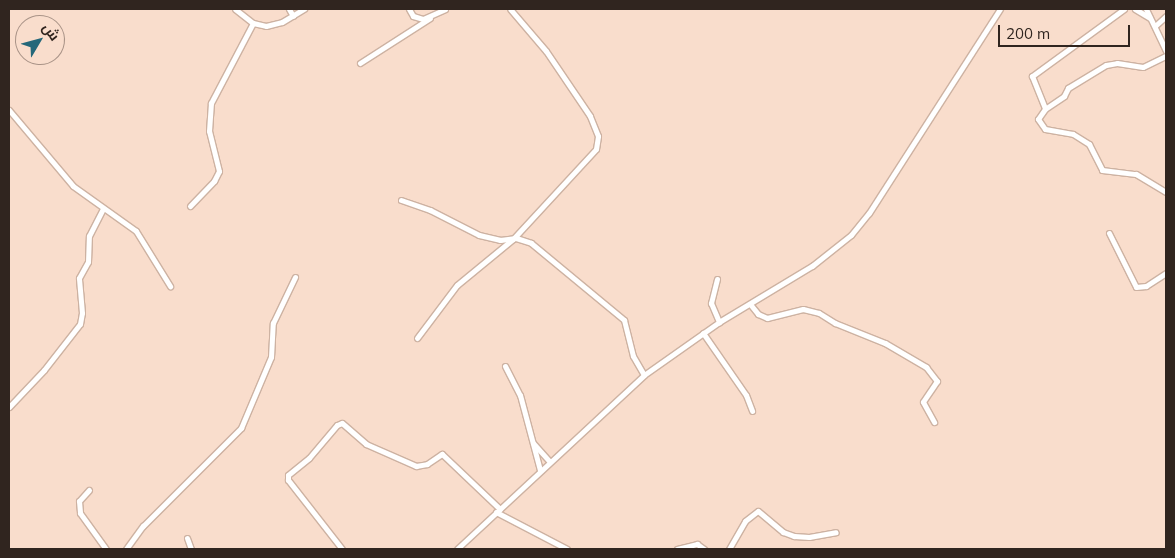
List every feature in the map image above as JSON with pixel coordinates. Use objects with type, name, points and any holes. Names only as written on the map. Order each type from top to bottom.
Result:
[{"type":"street","points":[[235,9],[253,23],[274,25],[304,9]]},
{"type":"street","points":[[288,9],[294,16]]},
{"type":"street","points":[[409,9],[416,17],[430,18]]},
{"type":"street","points":[[360,63],[445,9]]},
{"type":"street","points":[[417,338],[457,285],[513,238],[593,153],[598,136],[590,116],[546,51],[510,9]]},
{"type":"street","points":[[457,549],[644,375],[719,322],[825,257],[860,225],[1000,9]]},
{"type":"street","points":[[1045,109],[1032,76],[1124,9]]},
{"type":"street","points":[[1135,9],[1150,18]]},
{"type":"street","points":[[1146,9],[1166,51]]},
{"type":"street","points":[[1154,26],[1166,16]]},
{"type":"street","points":[[190,206],[214,181],[219,171],[218,156],[209,131],[211,103],[253,23]]},
{"type":"street","points":[[1166,56],[1143,66],[1117,63],[1106,65],[1068,88],[1064,96],[1045,109],[1038,119],[1045,128],[1073,134],[1089,144],[1102,170],[1136,174],[1166,192]]},
{"type":"street","points":[[9,110],[60,174],[103,209],[136,230],[170,286]]},
{"type":"street","points":[[401,200],[430,210],[479,235],[500,240],[513,238],[531,243],[624,320],[633,356],[644,375]]},
{"type":"street","points":[[9,407],[44,370],[80,324],[79,278],[88,262],[89,236],[103,209]]},
{"type":"street","points":[[1108,233],[1136,286],[1146,286],[1166,273]]},
{"type":"street","points":[[126,549],[142,526],[242,428],[271,357],[273,323],[295,277]]},
{"type":"street","points":[[718,279],[711,303],[719,322]]},
{"type":"street","points":[[750,304],[758,314],[767,318],[803,310],[819,313],[835,324],[885,343],[926,367],[936,381],[923,402],[934,422]]},
{"type":"street","points":[[703,333],[746,395],[752,411]]},
{"type":"street","points":[[505,366],[520,395],[540,470]]},
{"type":"street","points":[[342,549],[288,480],[288,475],[309,458],[337,425],[342,423],[366,444],[416,466],[426,464],[442,454],[498,510],[567,549]]},
{"type":"street","points":[[533,443],[550,462]]},
{"type":"street","points":[[89,490],[79,501],[80,513],[106,549]]},
{"type":"street","points":[[729,549],[744,521],[758,511],[783,532],[794,536],[809,537],[836,532]]},
{"type":"street","points":[[187,538],[191,549]]},
{"type":"street","points":[[678,549],[697,544],[704,549]]}]
